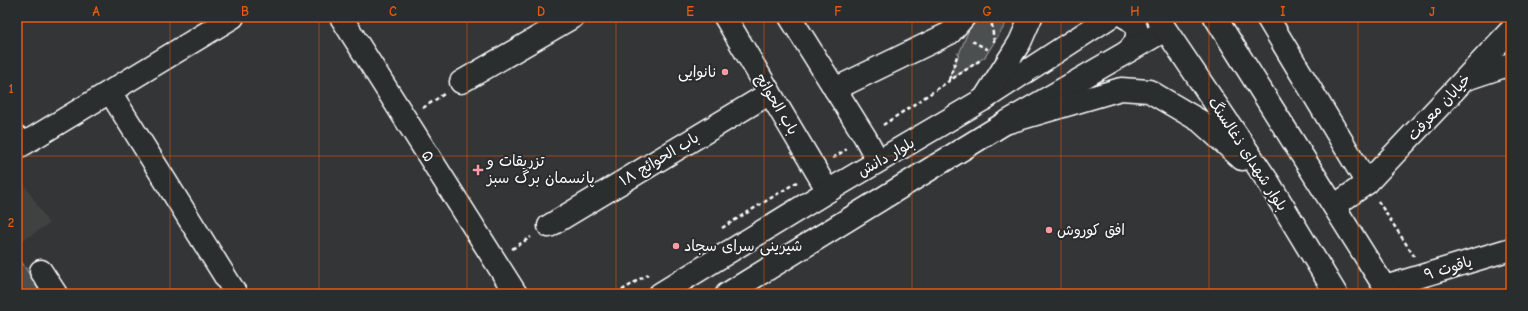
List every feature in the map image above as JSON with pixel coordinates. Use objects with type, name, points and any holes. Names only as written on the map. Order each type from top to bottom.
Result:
[{"type":"street","points":[[17,137],[22,145],[233,17]]},
{"type":"street","name":"۵","points":[[341,17],[516,294]]},
{"type":"street","points":[[461,82],[573,17]]},
{"type":"street","name":"باب الحوائج","points":[[725,17],[828,190]]},
{"type":"street","points":[[790,17],[865,137],[878,161]]},
{"type":"street","points":[[835,89],[950,33],[964,17]]},
{"type":"street","points":[[984,99],[1020,42],[1031,17]]},
{"type":"street","points":[[1114,17],[1135,25],[1137,32],[1134,46],[1128,51]]},
{"type":"street","name":"بلوار دانش","points":[[660,294],[828,190],[984,99],[1114,17]]},
{"type":"street","points":[[1215,17],[1387,290]]},
{"type":"street","points":[[1267,17],[1366,183]]},
{"type":"street","points":[[727,294],[1005,123],[1128,51],[1161,24]]},
{"type":"street","name":"بلوار شهدای ذغالسنگ","points":[[1161,24],[1269,183],[1336,294]]},
{"type":"street","name":"خیابان معرفت","points":[[1334,206],[1366,183],[1511,30]]},
{"type":"street","points":[[1465,79],[1511,64]]},
{"type":"street","points":[[1005,123],[1121,89],[1149,91],[1200,121],[1269,183]]},
{"type":"street","points":[[110,92],[236,294]]},
{"type":"street","name":"باب الحوائج ۱۸","points":[[549,226],[770,93]]},
{"type":"street","name":"یاقوت ۹","points":[[1387,290],[1426,274],[1511,249]]},
{"type":"street","points":[[41,271],[56,294]]},
{"type":"path","points":[[990,17],[994,42]]},
{"type":"path","points":[[716,232],[816,170],[985,57],[998,36]]},
{"type":"path","points":[[970,40],[990,50]]},
{"type":"path","points":[[405,120],[461,82]]},
{"type":"path","points":[[1366,183],[1426,274]]},
{"type":"path","points":[[494,260],[549,226]]},
{"type":"path","points":[[616,294],[649,273]]},
{"type":"shaded area","points":[[974,17],[1010,17],[985,57],[948,81]]},
{"type":"shaded area","points":[[17,172],[49,224],[17,244]]},
{"type":"shaded area","points":[[17,254],[41,294],[17,294]]},
{"type":"place","name":"نانوایی","points":[[725,72]]},
{"type":"place","name":"تزریقات و پانسمان برگ سبز","points":[[478,170]]},
{"type":"place","name":"افق کوروش","points":[[1049,230]]},
{"type":"place","name":"شیرینی سرای سجاد","points":[[676,246]]}]
